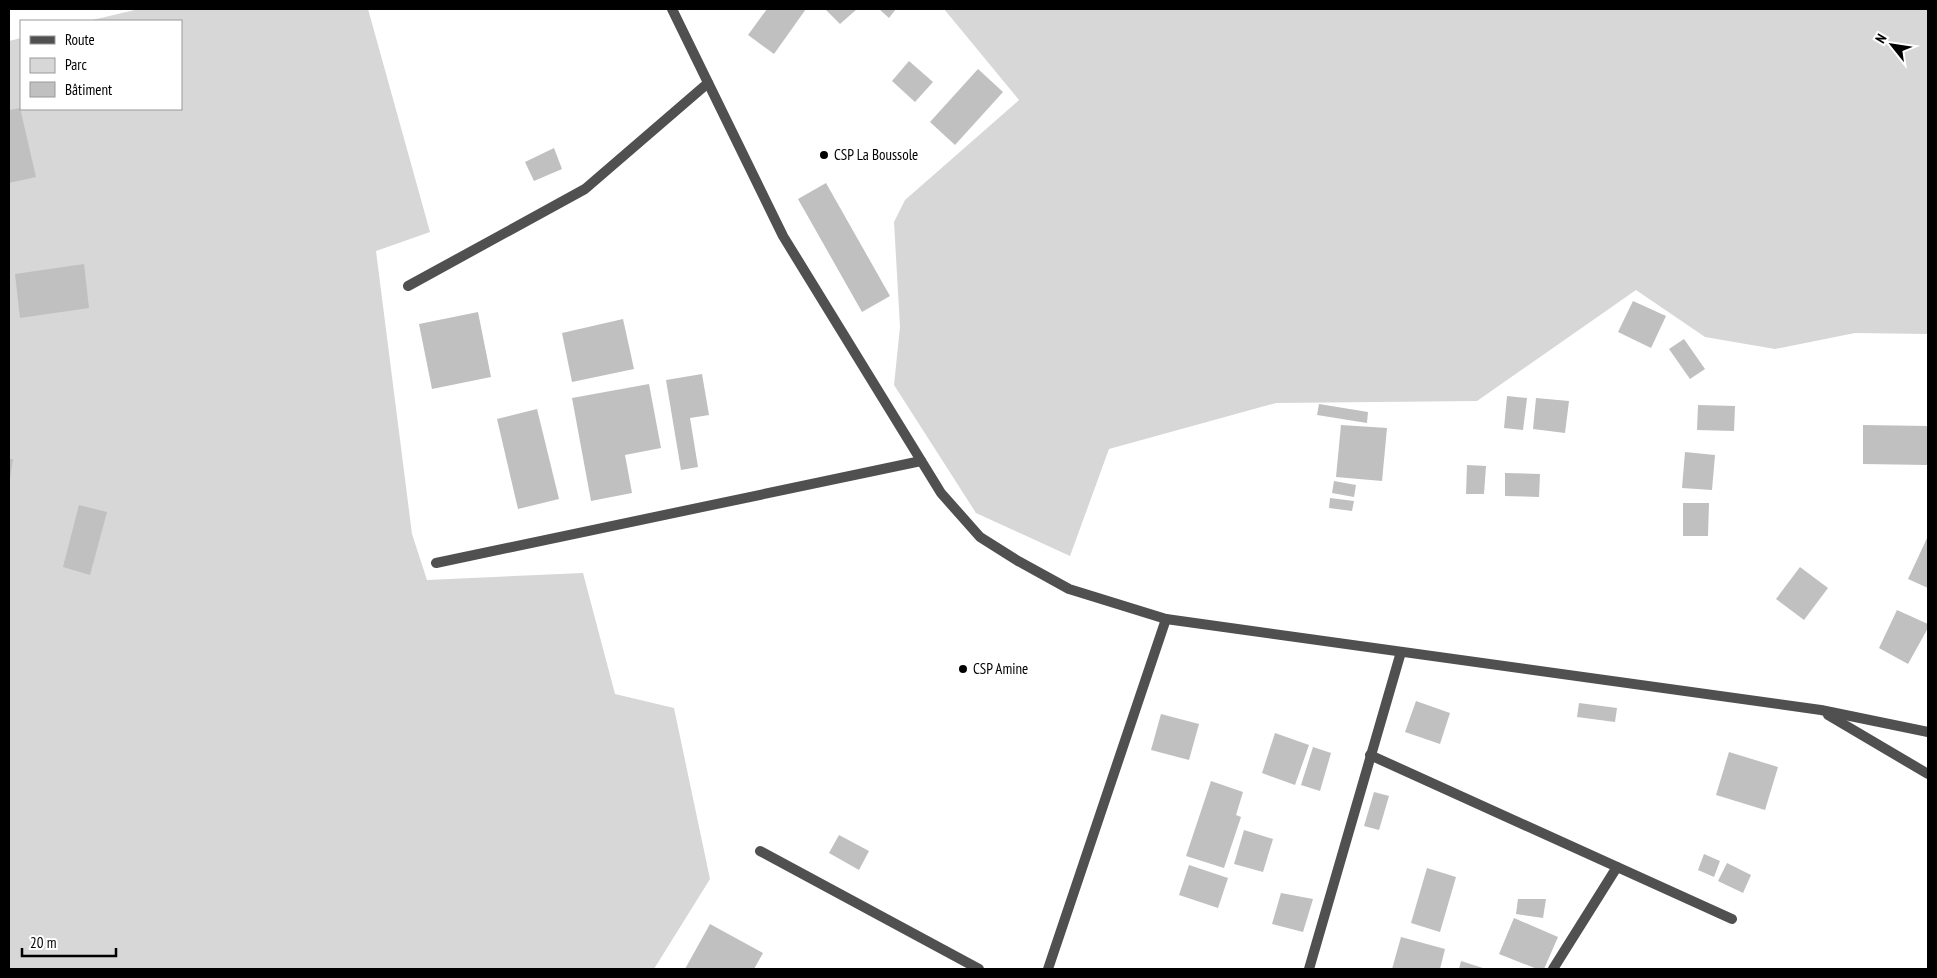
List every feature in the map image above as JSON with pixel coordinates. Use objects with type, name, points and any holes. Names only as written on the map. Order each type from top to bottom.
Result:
[{"type":"street","points":[[672,9],[783,236],[941,494],[980,537],[1018,562],[1069,588],[1166,619],[1820,710],[1928,732]]},
{"type":"street","points":[[408,286],[586,189],[708,83]]},
{"type":"street","points":[[436,563],[921,462]]},
{"type":"street","points":[[1048,969],[1166,619]]},
{"type":"street","points":[[1309,969],[1401,652]]},
{"type":"street","points":[[1820,710],[1928,774]]},
{"type":"street","points":[[1370,755],[1732,919]]},
{"type":"street","points":[[760,851],[978,969]]},
{"type":"street","points":[[1553,969],[1617,867]]},
{"type":"green space","points":[[139,9],[368,9],[430,232],[376,251],[412,534],[427,580],[583,573],[615,694],[674,708],[710,879],[654,969],[9,969],[9,41],[20,38],[20,110],[182,110],[182,20],[92,20]]},
{"type":"green space","points":[[944,9],[1928,9],[1928,334],[1855,333],[1775,349],[1705,337],[1636,290],[1477,401],[1276,403],[1109,449],[1070,556],[976,513],[894,385],[900,327],[894,222],[905,200],[1019,100]]},
{"type":"building","points":[[767,9],[806,9],[774,54],[748,35]]},
{"type":"building","points":[[825,9],[857,9],[840,24]]},
{"type":"building","points":[[879,9],[896,9],[889,18]]},
{"type":"building","points":[[909,61],[933,82],[915,102],[892,81]]},
{"type":"building","points":[[978,69],[1003,92],[955,145],[930,122]]},
{"type":"building","points":[[20,108],[36,177],[9,183],[9,110]]},
{"type":"building","points":[[554,148],[562,169],[534,181],[525,162]]},
{"type":"building","points":[[826,183],[890,296],[862,312],[798,199]]},
{"type":"building","points":[[84,264],[89,308],[20,318],[15,274]]},
{"type":"building","points":[[1633,301],[1666,316],[1651,348],[1618,332]]},
{"type":"building","points":[[478,312],[491,377],[432,389],[419,324]]},
{"type":"building","points":[[623,319],[634,369],[572,382],[562,333]]},
{"type":"building","points":[[1684,339],[1705,369],[1690,379],[1669,349]]},
{"type":"building","points":[[702,374],[709,415],[690,418],[698,467],[681,470],[666,380]]},
{"type":"building","points":[[649,384],[661,448],[625,455],[632,493],[591,501],[572,398]]},
{"type":"building","points":[[1507,396],[1527,398],[1523,430],[1504,428]]},
{"type":"building","points":[[1536,398],[1569,401],[1565,433],[1533,429]]},
{"type":"building","points":[[1319,404],[1368,412],[1367,423],[1317,415]]},
{"type":"building","points":[[1698,405],[1735,406],[1734,431],[1697,430]]},
{"type":"building","points":[[537,409],[559,499],[518,509],[497,419]]},
{"type":"building","points":[[1341,425],[1387,428],[1382,481],[1336,477]]},
{"type":"building","points":[[1863,425],[1928,426],[1928,465],[1863,464]]},
{"type":"building","points":[[1685,452],[1715,455],[1712,490],[1682,488]]},
{"type":"building","points":[[9,459],[13,459],[10,479],[9,479]]},
{"type":"building","points":[[1467,465],[1486,466],[1484,494],[1466,494]]},
{"type":"building","points":[[1505,473],[1540,474],[1539,497],[1505,496]]},
{"type":"building","points":[[1334,481],[1356,485],[1354,497],[1332,493]]},
{"type":"building","points":[[1330,498],[1354,501],[1352,511],[1329,508]]},
{"type":"building","points":[[1683,503],[1709,503],[1708,536],[1683,536]]},
{"type":"building","points":[[79,505],[107,512],[90,575],[63,567]]},
{"type":"building","points":[[1928,536],[1928,588],[1908,579]]},
{"type":"building","points":[[1800,567],[1828,588],[1804,620],[1776,599]]},
{"type":"building","points":[[1897,610],[1928,624],[1928,628],[1908,664],[1879,648]]},
{"type":"building","points":[[1416,701],[1450,713],[1440,744],[1405,732]]},
{"type":"building","points":[[1579,703],[1617,708],[1615,722],[1577,717]]},
{"type":"building","points":[[1161,714],[1199,724],[1189,760],[1151,750]]},
{"type":"building","points":[[1275,733],[1309,745],[1295,785],[1262,773]]},
{"type":"building","points":[[1313,747],[1331,753],[1320,791],[1301,785]]},
{"type":"building","points":[[1729,752],[1778,767],[1765,810],[1716,795]]},
{"type":"building","points":[[1211,781],[1243,792],[1236,815],[1241,817],[1224,868],[1186,856]]},
{"type":"building","points":[[1374,792],[1389,796],[1379,830],[1364,826]]},
{"type":"building","points":[[1244,830],[1273,839],[1263,872],[1234,864]]},
{"type":"building","points":[[839,835],[869,851],[859,870],[829,853]]},
{"type":"building","points":[[1704,854],[1720,861],[1714,877],[1698,870]]},
{"type":"building","points":[[1727,863],[1751,875],[1743,893],[1718,881]]},
{"type":"building","points":[[1189,865],[1228,878],[1218,908],[1179,895]]},
{"type":"building","points":[[1427,868],[1456,877],[1440,932],[1411,923]]},
{"type":"building","points":[[1281,893],[1313,899],[1303,932],[1272,924]]},
{"type":"building","points":[[1518,899],[1546,899],[1543,918],[1516,914]]},
{"type":"building","points":[[1514,918],[1558,937],[1544,969],[1537,969],[1499,954]]},
{"type":"building","points":[[710,924],[763,953],[754,969],[685,969]]},
{"type":"building","points":[[1401,937],[1445,949],[1440,969],[1392,969]]},
{"type":"building","points":[[1461,961],[1486,969],[1459,969]]},
{"type":"place","name":"CSP La Boussole","points":[[824,155]]},
{"type":"place","name":"CSP Amine","points":[[963,669]]}]
